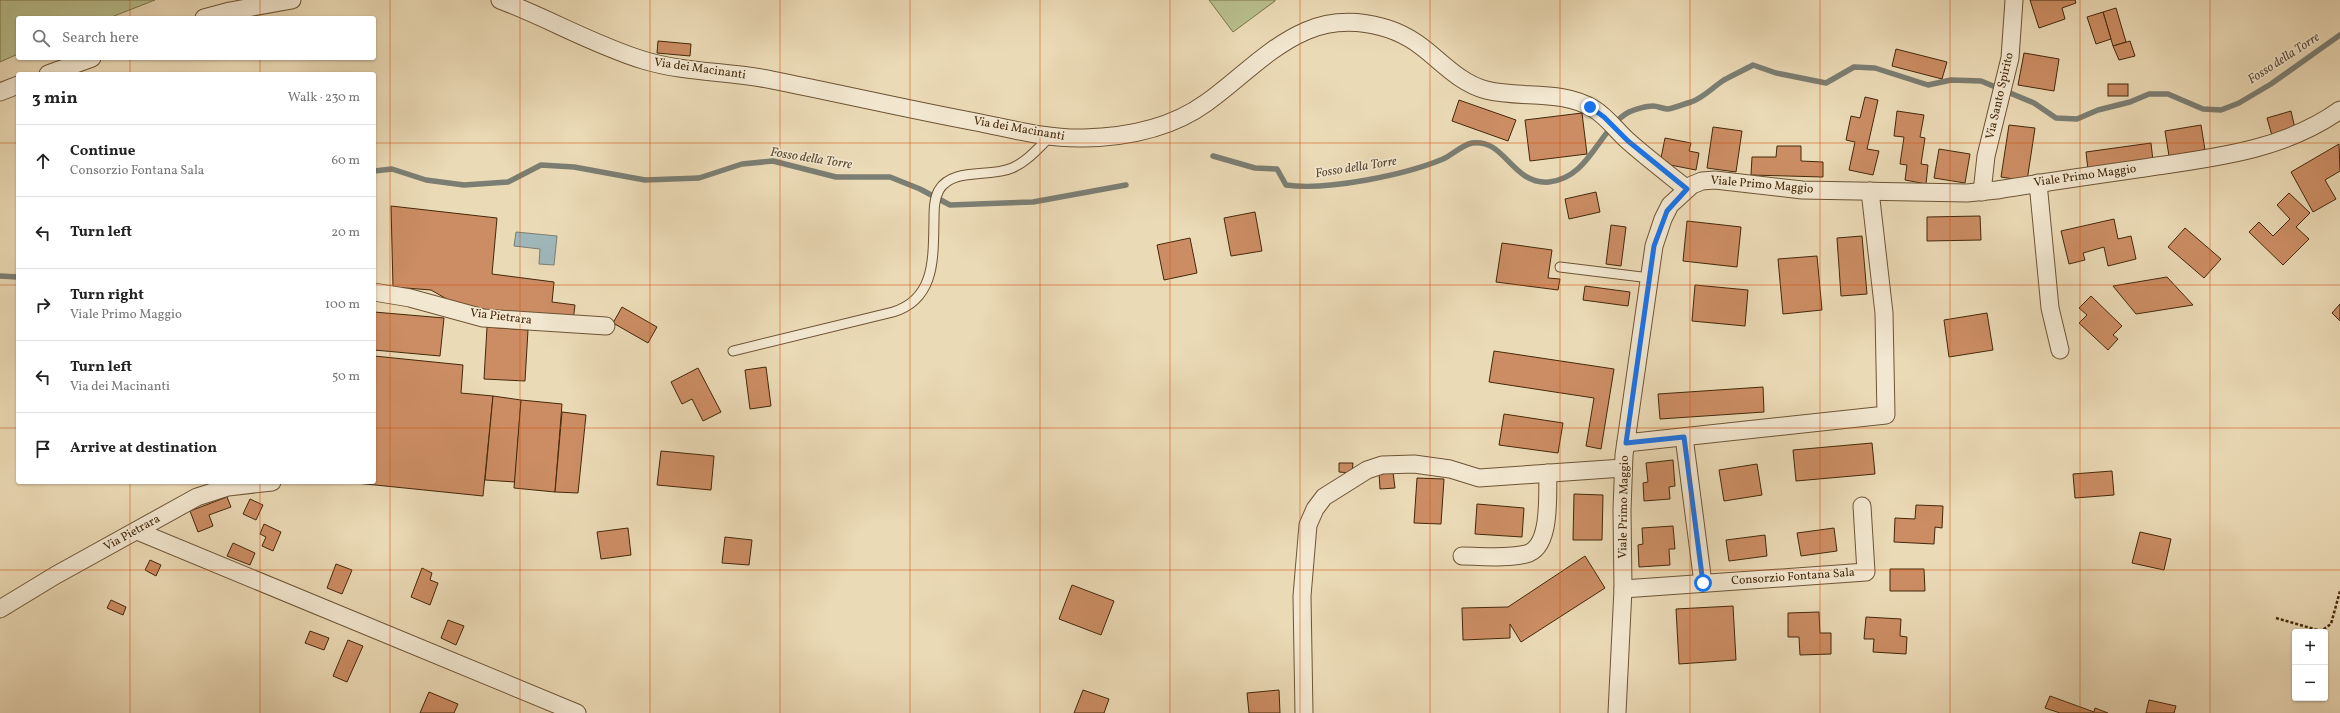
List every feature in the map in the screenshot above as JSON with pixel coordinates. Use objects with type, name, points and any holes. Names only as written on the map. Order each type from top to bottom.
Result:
[{"type":"street","points":[[211,16],[230,11],[292,0]]},
{"type":"street","name":"Via dei Macinanti","points":[[500,0],[614,49],[647,61],[767,79],[916,111],[1050,136],[1104,138],[1160,126],[1183,117],[1205,104],[1253,64],[1297,34],[1321,25],[1347,22],[1380,26],[1402,34],[1423,47],[1461,78],[1478,87],[1493,91],[1568,98],[1590,107],[1608,121],[1620,134],[1687,189]]},
{"type":"street","name":"Via Santo Spirito","points":[[1982,192],[1986,156],[2002,98],[2010,58],[2014,0]]},
{"type":"street","points":[[54,72],[86,60]]},
{"type":"street","points":[[0,92],[16,86]]},
{"type":"street","name":"Viale Primo Maggio","points":[[1618,713],[1623,588],[1623,468],[1626,443],[1654,246],[1663,219],[1670,206],[1687,189],[1702,181],[1715,180],[1802,190],[1982,192],[2187,161],[2279,142],[2304,132],[2340,110]]},
{"type":"street","points":[[2038,183],[2050,308],[2060,350]]},
{"type":"street","points":[[1626,443],[1886,415],[1884,313],[1870,191]]},
{"type":"street","name":"Via Pietrara","points":[[376,292],[432,304],[483,318],[606,326]]},
{"type":"street","points":[[1684,437],[1703,583]]},
{"type":"street","points":[[1304,713],[1302,596],[1308,525],[1315,509],[1324,497],[1367,470],[1382,465],[1421,465],[1450,469],[1479,478],[1623,468]]},
{"type":"street","points":[[1462,556],[1513,556],[1533,551],[1541,541],[1545,530],[1548,473]]},
{"type":"street","name":"Via Pietrara","points":[[0,609],[56,575],[208,493],[228,487],[254,484]]},
{"type":"street","name":"Consorzio Fontana Sala","points":[[1623,588],[1866,572],[1862,506]]},
{"type":"street","points":[[138,530],[577,713]]},
{"type":"lane","points":[[732,350],[893,312],[909,306],[924,289],[928,279],[933,256],[934,206],[937,194],[944,184],[955,177],[995,174],[1018,165],[1050,136]]},
{"type":"lane","points":[[1560,267],[1650,278]]},
{"type":"path","points":[[2276,618],[2322,631],[2331,624],[2340,591]]},
{"type":"green space","points":[[0,0],[155,0],[114,16],[16,16],[16,55],[0,62]]},
{"type":"green space","points":[[1209,0],[1275,0],[1275,1],[1233,32]]},
{"type":"water","points":[[516,232],[557,236],[554,265],[539,264],[540,249],[514,246]]},
{"type":"building","points":[[2030,0],[2075,0],[2076,3],[2062,8],[2065,19],[2039,28]]},
{"type":"building","points":[[2116,8],[2126,42],[2113,46],[2103,12]]},
{"type":"building","points":[[2103,12],[2111,39],[2096,44],[2087,17]]},
{"type":"building","points":[[658,41],[691,44],[690,56],[657,53]]},
{"type":"building","points":[[2130,41],[2135,56],[2119,60],[2113,46]]},
{"type":"building","points":[[1896,49],[1947,62],[1942,79],[1892,66]]},
{"type":"building","points":[[2024,53],[2059,59],[2054,91],[2018,85]]},
{"type":"building","points":[[2108,84],[2128,84],[2128,96],[2108,96]]},
{"type":"building","points":[[1865,97],[1878,100],[1867,149],[1879,151],[1873,175],[1849,170],[1855,142],[1846,140],[1851,116],[1860,118]]},
{"type":"building","points":[[1459,100],[1516,120],[1508,141],[1452,121]]},
{"type":"building","points":[[1897,111],[1924,115],[1920,137],[1925,138],[1921,164],[1928,165],[1926,184],[1905,180],[1907,165],[1900,164],[1904,137],[1894,136]]},
{"type":"building","points":[[2291,111],[2296,133],[2273,139],[2267,118]]},
{"type":"building","points":[[1582,113],[1587,154],[1530,161],[1525,120]]},
{"type":"building","points":[[2009,125],[2035,128],[2027,181],[2001,177]]},
{"type":"building","points":[[2201,125],[2205,150],[2169,156],[2165,131]]},
{"type":"building","points":[[1713,127],[1742,131],[1736,172],[1707,168]]},
{"type":"building","points":[[1665,138],[1691,143],[1689,151],[1699,153],[1696,170],[1660,163]]},
{"type":"building","points":[[2151,143],[2153,161],[2088,170],[2086,152]]},
{"type":"building","points":[[2339,144],[2340,171],[2325,180],[2336,199],[2313,212],[2291,172]]},
{"type":"building","points":[[1777,146],[1801,146],[1801,161],[1823,162],[1823,177],[1751,175],[1752,157],[1776,157]]},
{"type":"building","points":[[1939,149],[1970,154],[1965,183],[1934,178]]},
{"type":"building","points":[[1596,192],[1600,212],[1569,219],[1565,199]]},
{"type":"building","points":[[2289,193],[2310,213],[2296,227],[2309,239],[2283,265],[2249,232],[2259,222],[2273,236],[2290,219],[2277,205]]},
{"type":"building","points":[[391,206],[497,218],[492,274],[554,282],[552,302],[575,305],[573,321],[459,306],[431,290],[393,287]]},
{"type":"building","points":[[1255,212],[1262,251],[1231,256],[1224,218]]},
{"type":"building","points":[[1980,216],[1981,240],[1927,241],[1927,217]]},
{"type":"building","points":[[2114,219],[2118,239],[2131,236],[2136,259],[2108,266],[2104,247],[2083,253],[2085,260],[2069,264],[2061,231]]},
{"type":"building","points":[[1687,221],[1741,227],[1737,267],[1683,261]]},
{"type":"building","points":[[1611,225],[1626,227],[1621,266],[1606,264]]},
{"type":"building","points":[[2185,228],[2221,259],[2204,278],[2168,247]]},
{"type":"building","points":[[1862,236],[1867,294],[1841,296],[1837,238]]},
{"type":"building","points":[[1190,238],[1197,273],[1164,280],[1157,245]]},
{"type":"building","points":[[1502,243],[1552,250],[1548,278],[1560,279],[1558,290],[1496,282]]},
{"type":"building","points":[[1817,256],[1822,310],[1783,314],[1778,259]]},
{"type":"building","points":[[2167,277],[2193,305],[2136,314],[2113,286]]},
{"type":"building","points":[[1695,285],[1748,290],[1745,326],[1692,321]]},
{"type":"building","points":[[1585,286],[1630,292],[1628,306],[1583,300]]},
{"type":"building","points":[[2091,296],[2122,326],[2113,335],[2118,339],[2108,350],[2079,323],[2087,315],[2079,308]]},
{"type":"building","points":[[2340,304],[2340,321],[2332,313]]},
{"type":"building","points":[[622,307],[657,327],[648,343],[613,323]]},
{"type":"building","points":[[376,312],[444,318],[440,356],[376,350]]},
{"type":"building","points":[[1987,313],[1993,350],[1949,357],[1944,320]]},
{"type":"building","points":[[487,327],[528,330],[525,381],[484,379]]},
{"type":"building","points":[[1494,351],[1614,369],[1601,449],[1586,446],[1594,398],[1489,382]]},
{"type":"building","points":[[376,356],[463,365],[461,393],[493,396],[483,496],[366,484],[376,484]]},
{"type":"building","points":[[766,367],[771,406],[750,409],[745,370]]},
{"type":"building","points":[[698,368],[721,412],[703,421],[692,399],[682,404],[671,382]]},
{"type":"building","points":[[1763,387],[1764,412],[1660,419],[1658,394]]},
{"type":"building","points":[[493,396],[521,400],[515,482],[485,480]]},
{"type":"building","points":[[521,400],[562,404],[555,492],[514,488]]},
{"type":"building","points":[[562,412],[586,415],[578,493],[555,492]]},
{"type":"building","points":[[1504,414],[1563,423],[1558,453],[1499,445]]},
{"type":"building","points":[[1872,443],[1875,474],[1796,481],[1793,450]]},
{"type":"building","points":[[661,451],[714,456],[711,490],[657,485]]},
{"type":"building","points":[[1673,460],[1675,486],[1669,487],[1670,499],[1644,501],[1643,483],[1648,482],[1646,463]]},
{"type":"building","points":[[1339,463],[1353,463],[1352,473],[1339,472]]},
{"type":"building","points":[[1757,464],[1762,495],[1724,501],[1719,470]]},
{"type":"building","points":[[2112,471],[2114,495],[2075,498],[2073,474]]},
{"type":"building","points":[[1393,472],[1395,488],[1380,489],[1379,473]]},
{"type":"building","points":[[1417,478],[1444,479],[1441,524],[1414,523]]},
{"type":"building","points":[[1574,494],[1603,495],[1602,540],[1573,540]]},
{"type":"building","points":[[227,497],[231,507],[209,515],[213,526],[198,532],[190,511]]},
{"type":"building","points":[[250,499],[263,505],[256,520],[243,514]]},
{"type":"building","points":[[1477,504],[1524,508],[1522,537],[1475,534]]},
{"type":"building","points":[[1916,505],[1943,506],[1942,528],[1935,527],[1934,544],[1894,542],[1895,518],[1915,519]]},
{"type":"building","points":[[264,524],[281,532],[273,551],[262,546],[266,537],[260,534]]},
{"type":"building","points":[[1673,526],[1675,549],[1669,549],[1670,565],[1639,567],[1638,545],[1643,544],[1642,528]]},
{"type":"building","points":[[628,528],[631,555],[601,559],[597,532]]},
{"type":"building","points":[[1834,528],[1837,551],[1801,556],[1797,533]]},
{"type":"building","points":[[2140,532],[2171,539],[2164,570],[2132,563]]},
{"type":"building","points":[[1765,535],[1767,556],[1729,561],[1726,540]]},
{"type":"building","points":[[725,537],[752,540],[749,565],[722,563]]},
{"type":"building","points":[[233,543],[255,553],[250,565],[227,556]]},
{"type":"building","points":[[1585,556],[1605,588],[1521,642],[1510,624],[1510,638],[1463,640],[1462,608],[1508,607]]},
{"type":"building","points":[[150,560],[161,565],[156,576],[145,570]]},
{"type":"building","points":[[336,564],[352,570],[342,594],[327,588]]},
{"type":"building","points":[[422,568],[432,573],[430,580],[438,583],[430,605],[411,597]]},
{"type":"building","points":[[1890,569],[1924,569],[1925,591],[1890,591]]},
{"type":"building","points":[[1072,585],[1114,601],[1101,635],[1059,619]]},
{"type":"building","points":[[111,600],[126,607],[123,615],[107,608]]},
{"type":"building","points":[[1733,606],[1736,660],[1679,664],[1676,609]]},
{"type":"building","points":[[1819,612],[1820,633],[1831,633],[1831,654],[1800,655],[1799,637],[1788,637],[1788,613]]},
{"type":"building","points":[[1866,617],[1901,619],[1900,636],[1907,637],[1906,654],[1873,652],[1874,639],[1864,639]]},
{"type":"building","points":[[448,620],[464,626],[456,645],[441,638]]},
{"type":"building","points":[[310,631],[329,638],[324,650],[305,643]]},
{"type":"building","points":[[348,640],[363,646],[347,682],[333,676]]},
{"type":"building","points":[[1083,690],[1109,699],[1104,713],[1074,713]]},
{"type":"building","points":[[1279,690],[1280,713],[1249,713],[1247,693]]},
{"type":"building","points":[[429,692],[458,704],[454,713],[420,713]]},
{"type":"building","points":[[2050,696],[2094,712],[2095,708],[2108,713],[2060,713],[2045,708]]},
{"type":"building","points":[[2149,700],[2176,706],[2174,713],[2146,713]]},
{"type":"waterway","name":"Fosso della Torre","points":[[1213,156],[1255,168],[1277,169],[1286,185],[1322,186],[1343,184],[1408,171],[1443,159],[1468,144],[1483,143],[1493,147],[1517,170],[1526,176],[1536,181],[1549,182],[1563,178],[1575,172],[1593,152],[1610,129],[1619,119],[1629,112],[1650,106],[1668,109],[1691,102],[1704,95],[1724,80],[1753,65],[1776,73],[1826,83],[1854,67],[1875,68],[1928,85],[1951,80],[1981,81],[2034,103],[2056,118],[2077,119],[2098,110],[2130,102],[2149,94],[2168,94],[2203,109],[2221,110],[2239,103],[2271,84],[2340,35]]},
{"type":"waterway","name":"Fosso della Torre","points":[[376,171],[392,169],[426,180],[464,185],[508,182],[541,165],[574,167],[645,180],[699,178],[742,164],[773,161],[836,177],[890,177],[920,189],[950,205],[1033,202],[1126,185]]},
{"type":"waterway","name":"Fosso della Torre","points":[[0,276],[16,277]]},
{"type":"route","points":[[1590,107],[1604,117],[1635,147],[1687,189],[1667,211],[1654,246],[1626,443],[1684,437],[1703,583]]}]
